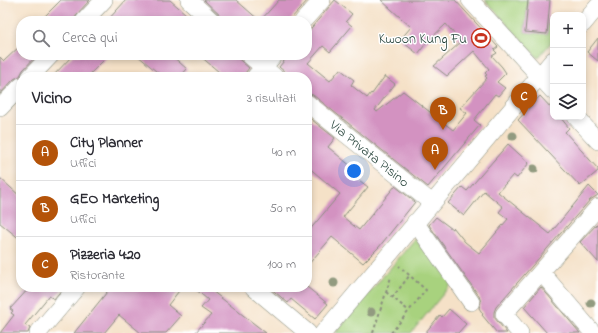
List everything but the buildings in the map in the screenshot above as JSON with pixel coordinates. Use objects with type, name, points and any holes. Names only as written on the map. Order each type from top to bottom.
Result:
[{"type":"street","points":[[89,16],[104,0]]},
{"type":"street","points":[[189,0],[207,16]]},
{"type":"street","points":[[308,16],[322,0]]},
{"type":"street","points":[[470,0],[550,89]]},
{"type":"street","points":[[586,20],[598,6]]},
{"type":"street","points":[[35,72],[46,60]]},
{"type":"street","points":[[253,60],[262,72]]},
{"type":"street","points":[[265,72],[271,60]]},
{"type":"street","points":[[323,333],[550,63]]},
{"type":"street","points":[[0,108],[16,91]]},
{"type":"street","name":"Via Privata Pisino","points":[[312,107],[432,203]]},
{"type":"street","points":[[579,120],[598,141]]},
{"type":"street","points":[[520,333],[504,314],[598,207]]},
{"type":"street","points":[[415,222],[471,302]]},
{"type":"street","points":[[541,272],[594,333]]},
{"type":"street","points":[[38,333],[73,292]]},
{"type":"street","points":[[259,292],[308,333]]},
{"type":"path","points":[[391,333],[426,290],[395,262]]},
{"type":"path","points":[[373,333],[393,270]]},
{"type":"path","points":[[392,298],[410,275]]},
{"type":"path","points":[[386,292],[408,311]]},
{"type":"green space","points":[[485,0],[528,0],[525,32],[547,34],[550,19],[550,44],[538,58]]},
{"type":"green space","points":[[415,239],[453,282],[411,333],[335,333]]},
{"type":"place","name":"Kwoon Kung Fu","points":[[481,38]]},
{"type":"place","name":"Pizzeria 4:20","points":[[524,116]]},
{"type":"place","name":"GEO Marketing","points":[[443,130]]},
{"type":"place","name":"City Planner","points":[[435,170]]}]
